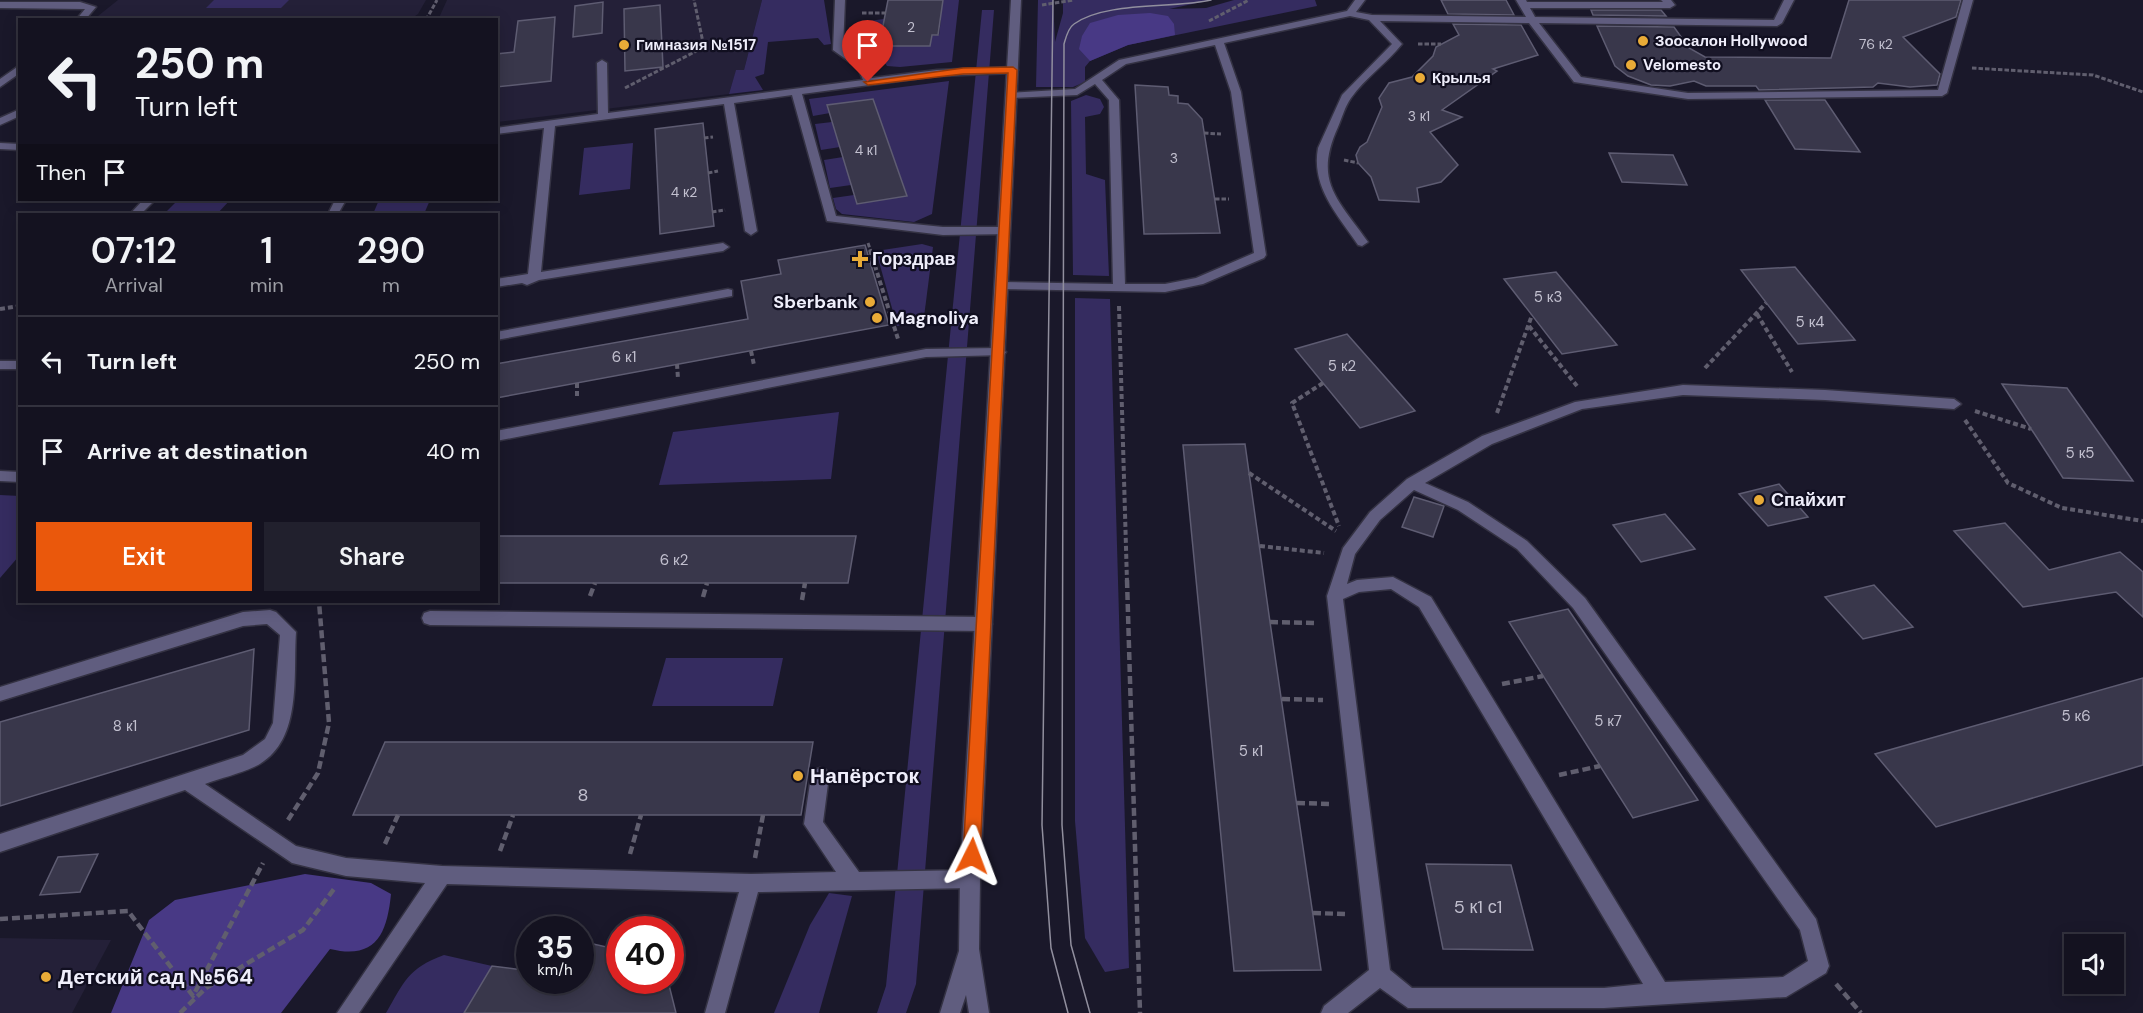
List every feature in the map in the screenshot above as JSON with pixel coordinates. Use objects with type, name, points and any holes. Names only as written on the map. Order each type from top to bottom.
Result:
[{"type":"street","points":[[840,0],[838,50],[862,66],[868,82]]},
{"type":"street","points":[[979,1013],[969,949],[970,879],[1016,0]]},
{"type":"street","points":[[1350,13],[1360,0]]},
{"type":"street","points":[[1666,0],[1670,5],[1522,2],[1533,22],[1578,80],[1688,96],[1942,93],[1968,0]]},
{"type":"street","points":[[1012,95],[1077,92],[1123,62],[1350,13],[1372,18],[1533,22],[1777,22],[1789,0]]},
{"type":"street","points":[[0,5],[80,5],[92,8],[82,18]]},
{"type":"street","points":[[1362,242],[1332,199],[1322,172],[1322,164],[1323,148],[1346,98],[1397,44],[1372,18]]},
{"type":"street","points":[[1002,286],[1165,288],[1199,281],[1260,255],[1236,92],[1218,41]]},
{"type":"street","points":[[602,63],[603,118]]},
{"type":"street","points":[[0,84],[18,70]]},
{"type":"street","points":[[498,131],[729,103],[868,82],[963,71],[1013,70]]},
{"type":"street","points":[[1097,80],[1114,100],[1119,288]]},
{"type":"street","points":[[797,93],[831,219],[943,231],[1005,231]]},
{"type":"street","points":[[729,103],[751,231]]},
{"type":"street","points":[[0,122],[18,113]]},
{"type":"street","points":[[534,278],[550,124]]},
{"type":"street","points":[[0,146],[18,147]]},
{"type":"street","points":[[136,213],[148,201]]},
{"type":"street","points":[[498,283],[723,247]]},
{"type":"street","points":[[498,293],[534,278]]},
{"type":"street","points":[[498,336],[729,292]]},
{"type":"street","points":[[498,436],[926,353],[999,352]]},
{"type":"street","points":[[0,365],[18,365]]},
{"type":"street","points":[[1412,483],[1463,506],[1522,545],[1579,603],[1809,926],[1820,966],[1786,987],[1604,998],[1408,998],[1380,975],[1335,596],[1347,555],[1375,516],[1412,483],[1487,440],[1580,405],[1683,390],[1805,394],[1954,404]]},
{"type":"street","points":[[0,476],[18,477]]},
{"type":"street","points":[[1335,596],[1357,586],[1392,583],[1425,602],[1660,993]]},
{"type":"street","points":[[0,694],[243,619],[270,617],[288,632],[282,723],[271,745],[249,761],[0,843]]},
{"type":"street","points":[[430,618],[984,624]]},
{"type":"street","points":[[820,776],[813,824],[854,881]]},
{"type":"street","points":[[186,782],[292,854],[346,867],[491,878],[751,883],[970,879]]},
{"type":"street","points":[[347,1013],[442,875]]},
{"type":"street","points":[[715,1013],[751,883]]},
{"type":"street","points":[[950,1013],[969,949]]},
{"type":"street","points":[[1331,1013],[1380,975]]},
{"type":"path","points":[[427,18],[437,0]]},
{"type":"path","points":[[603,100],[704,47],[694,0]]},
{"type":"path","points":[[1042,5],[1075,0]]},
{"type":"path","points":[[1950,66],[1992,71],[2093,75],[2143,92]]},
{"type":"path","points":[[869,246],[894,330]]},
{"type":"path","points":[[1119,288],[1140,1013]]},
{"type":"path","points":[[1683,390],[1767,303]]},
{"type":"path","points":[[0,309],[18,306]]},
{"type":"path","points":[[1757,314],[1805,394]]},
{"type":"path","points":[[1487,440],[1532,315]]},
{"type":"path","points":[[1529,325],[1591,403]]},
{"type":"path","points":[[1249,473],[1342,535],[1292,403],[1323,383]]},
{"type":"path","points":[[1954,404],[2031,429]]},
{"type":"path","points":[[1954,404],[2008,483],[2062,508],[2143,521]]},
{"type":"path","points":[[1260,546],[1347,555]]},
{"type":"path","points":[[180,1013],[193,996],[274,842],[318,773],[329,723],[319,603]]},
{"type":"path","points":[[1270,622],[1338,624]]},
{"type":"path","points":[[1478,690],[1543,676]]},
{"type":"path","points":[[1282,699],[1347,701]]},
{"type":"path","points":[[1533,781],[1600,766]]},
{"type":"path","points":[[840,776],[883,774]]},
{"type":"path","points":[[1297,803],[1359,805]]},
{"type":"path","points":[[491,878],[513,815]]},
{"type":"path","points":[[623,880],[641,815]]},
{"type":"path","points":[[751,883],[764,815]]},
{"type":"path","points":[[193,996],[303,929],[326,904],[346,867]]},
{"type":"path","points":[[0,919],[128,911],[193,996]]},
{"type":"path","points":[[1820,966],[1861,1013]]},
{"type":"shaded area","points":[[118,0],[426,0],[418,14],[412,18],[96,18]]},
{"type":"shaded area","points":[[214,0],[289,0],[281,8],[206,8]]},
{"type":"shaded area","name":"Гимназия №1517","points":[[447,0],[762,0],[744,70],[736,71],[729,94],[498,122],[498,18],[439,18]]},
{"type":"shaded area","points":[[762,0],[824,0],[831,44],[824,45],[818,38],[768,42],[764,74],[755,77],[763,90],[729,94],[736,70],[744,70]]},
{"type":"shaded area","points":[[943,0],[959,0],[952,62],[887,66],[877,51],[860,40],[861,22],[884,19],[880,41],[939,35],[941,19],[934,19],[936,7],[942,7]]},
{"type":"shaded area","points":[[1038,0],[1053,0],[1055,42],[1063,13],[1063,0],[1211,0],[1169,9],[1206,8],[1234,0],[1315,0],[1317,6],[1128,45],[1090,61],[1085,67],[1085,82],[1073,87],[1036,87]]},
{"type":"shaded area","points":[[982,10],[994,10],[916,984],[906,1013],[877,1013],[886,986]]},
{"type":"shaded area","points":[[1150,13],[1168,16],[1174,24],[1175,35],[1128,45],[1090,61],[1079,49],[1082,36],[1090,23],[1118,15]]},
{"type":"shaded area","points":[[949,81],[932,214],[914,222],[842,214],[836,209],[833,198],[854,195],[857,204],[907,195],[873,99],[828,105],[830,113],[813,116],[809,99]]},
{"type":"shaded area","points":[[1086,95],[1100,99],[1104,107],[1100,114],[1085,117],[1086,174],[1105,180],[1109,276],[1073,275],[1071,101]]},
{"type":"shaded area","points":[[832,122],[840,147],[821,150],[815,124]]},
{"type":"shaded area","points":[[633,143],[630,189],[579,195],[584,148]]},
{"type":"shaded area","points":[[843,157],[851,185],[830,188],[824,160]]},
{"type":"shaded area","points":[[177,201],[229,201],[218,213],[165,213]]},
{"type":"shaded area","points":[[379,201],[430,201],[424,213],[373,213]]},
{"type":"shaded area","points":[[922,244],[933,247],[924,317],[918,323],[897,326],[876,251]]},
{"type":"shaded area","points":[[1075,298],[1110,299],[1129,968],[1105,972],[1085,938],[1075,821]]},
{"type":"shaded area","points":[[839,412],[831,479],[659,485],[673,432]]},
{"type":"shaded area","points":[[0,495],[18,496],[18,557],[0,578]]},
{"type":"shaded area","points":[[666,658],[783,658],[773,706],[652,706]]},
{"type":"shaded area","points":[[305,874],[371,883],[391,894],[389,908],[382,932],[376,941],[358,951],[330,949],[281,1013],[111,1013],[149,920],[175,900]]},
{"type":"shaded area","points":[[829,893],[852,896],[819,1013],[774,1013],[810,925]]},
{"type":"shaded area","name":"Детский сад №564","points":[[0,938],[111,940],[72,1013],[0,1013]]},
{"type":"shaded area","points":[[444,955],[492,966],[464,1013],[386,1013],[408,977],[422,965]]},
{"type":"building","points":[[888,0],[943,0],[938,35],[932,35],[930,46],[888,46],[889,40],[880,41]]},
{"type":"building","points":[[1441,0],[1506,0],[1514,15],[1448,14]]},
{"type":"building","points":[[1849,0],[1961,0],[1956,17],[1903,37],[1940,74],[1937,85],[1910,87],[1878,83],[1873,87],[1759,90],[1756,86],[1706,86],[1694,81],[1670,86],[1651,85],[1628,76],[1615,66],[1597,26],[1674,27],[1689,48],[1705,57],[1831,58]]},
{"type":"building","points":[[603,2],[602,33],[573,37],[575,6]]},
{"type":"building","points":[[660,5],[663,67],[625,71],[624,9]]},
{"type":"building","points":[[1591,10],[1661,10],[1666,16],[1593,15]]},
{"type":"building","points":[[555,17],[551,81],[498,87],[498,54],[514,52],[518,21]]},
{"type":"building","points":[[1453,24],[1521,25],[1538,55],[1493,69],[1497,71],[1442,110],[1462,117],[1430,132],[1458,165],[1441,182],[1417,188],[1419,202],[1379,200],[1371,177],[1358,163],[1356,155],[1360,147],[1367,142],[1382,107],[1379,98],[1389,83],[1412,77],[1433,56],[1436,47],[1459,35]]},
{"type":"building","points":[[1135,85],[1168,87],[1169,95],[1178,96],[1178,103],[1188,104],[1202,119],[1220,233],[1144,234]]},
{"type":"building","points":[[873,99],[907,196],[857,204],[827,105]]},
{"type":"building","points":[[1765,100],[1825,100],[1860,152],[1795,149]]},
{"type":"building","points":[[703,123],[714,226],[660,234],[655,129]]},
{"type":"building","points":[[1609,153],[1673,155],[1687,185],[1622,182]]},
{"type":"building","points":[[865,245],[889,325],[498,398],[498,364],[748,319],[741,281],[781,274],[778,260]]},
{"type":"building","points":[[1795,267],[1855,340],[1798,344],[1741,270]]},
{"type":"building","points":[[1556,272],[1617,345],[1562,354],[1504,279]]},
{"type":"building","points":[[1347,334],[1415,411],[1360,428],[1295,349]]},
{"type":"building","points":[[2002,384],[2067,388],[2133,481],[2063,478]]},
{"type":"building","points":[[1245,444],[1321,970],[1234,971],[1183,445]]},
{"type":"building","points":[[1779,484],[1808,517],[1768,526],[1739,494]]},
{"type":"building","points":[[1414,497],[1444,506],[1433,537],[1402,527]]},
{"type":"building","points":[[1665,514],[1695,549],[1641,562],[1613,525]]},
{"type":"building","points":[[2005,523],[2049,570],[2120,552],[2143,572],[2143,617],[2116,592],[2023,607],[1954,531]]},
{"type":"building","points":[[498,536],[856,536],[848,583],[498,583]]},
{"type":"building","points":[[1874,585],[1913,627],[1863,639],[1825,597]]},
{"type":"building","points":[[1568,609],[1698,800],[1633,818],[1509,622]]},
{"type":"building","points":[[254,649],[249,730],[0,806],[0,722]]},
{"type":"building","points":[[2143,678],[2143,765],[1936,827],[1875,754]]},
{"type":"building","points":[[385,742],[813,742],[801,815],[353,815]]},
{"type":"building","points":[[98,854],[80,892],[40,895],[58,857]]},
{"type":"building","points":[[1426,864],[1511,865],[1533,950],[1443,949]]},
{"type":"building","points":[[594,944],[606,947],[606,994],[671,994],[676,1013],[464,1013],[492,966],[516,969],[516,994],[594,994]]},
{"type":"tram line","points":[[1053,0],[1042,825],[1051,948],[1068,1013]]},
{"type":"tram line","points":[[1090,1013],[1071,945],[1062,825],[1064,44],[1074,24],[1103,12],[1211,0]]},
{"type":"place","name":"Зоосалон Hollywood","points":[[1643,41]]},
{"type":"place","name":"Гимназия №1517","points":[[624,45]]},
{"type":"place","name":"Velomesto","points":[[1631,65]]},
{"type":"place","name":"Крылья","points":[[1420,78]]},
{"type":"place","name":"Горздрав","points":[[860,259]]},
{"type":"place","name":"Sberbank","points":[[870,302]]},
{"type":"place","name":"Magnoliya","points":[[877,318]]},
{"type":"place","name":"Спайхит","points":[[1759,500]]},
{"type":"place","name":"Напёрсток","points":[[798,776]]},
{"type":"place","name":"Детский сад №564","points":[[46,977]]},
{"type":"route","points":[[868,82],[937,73],[1013,70],[972,856]]}]
